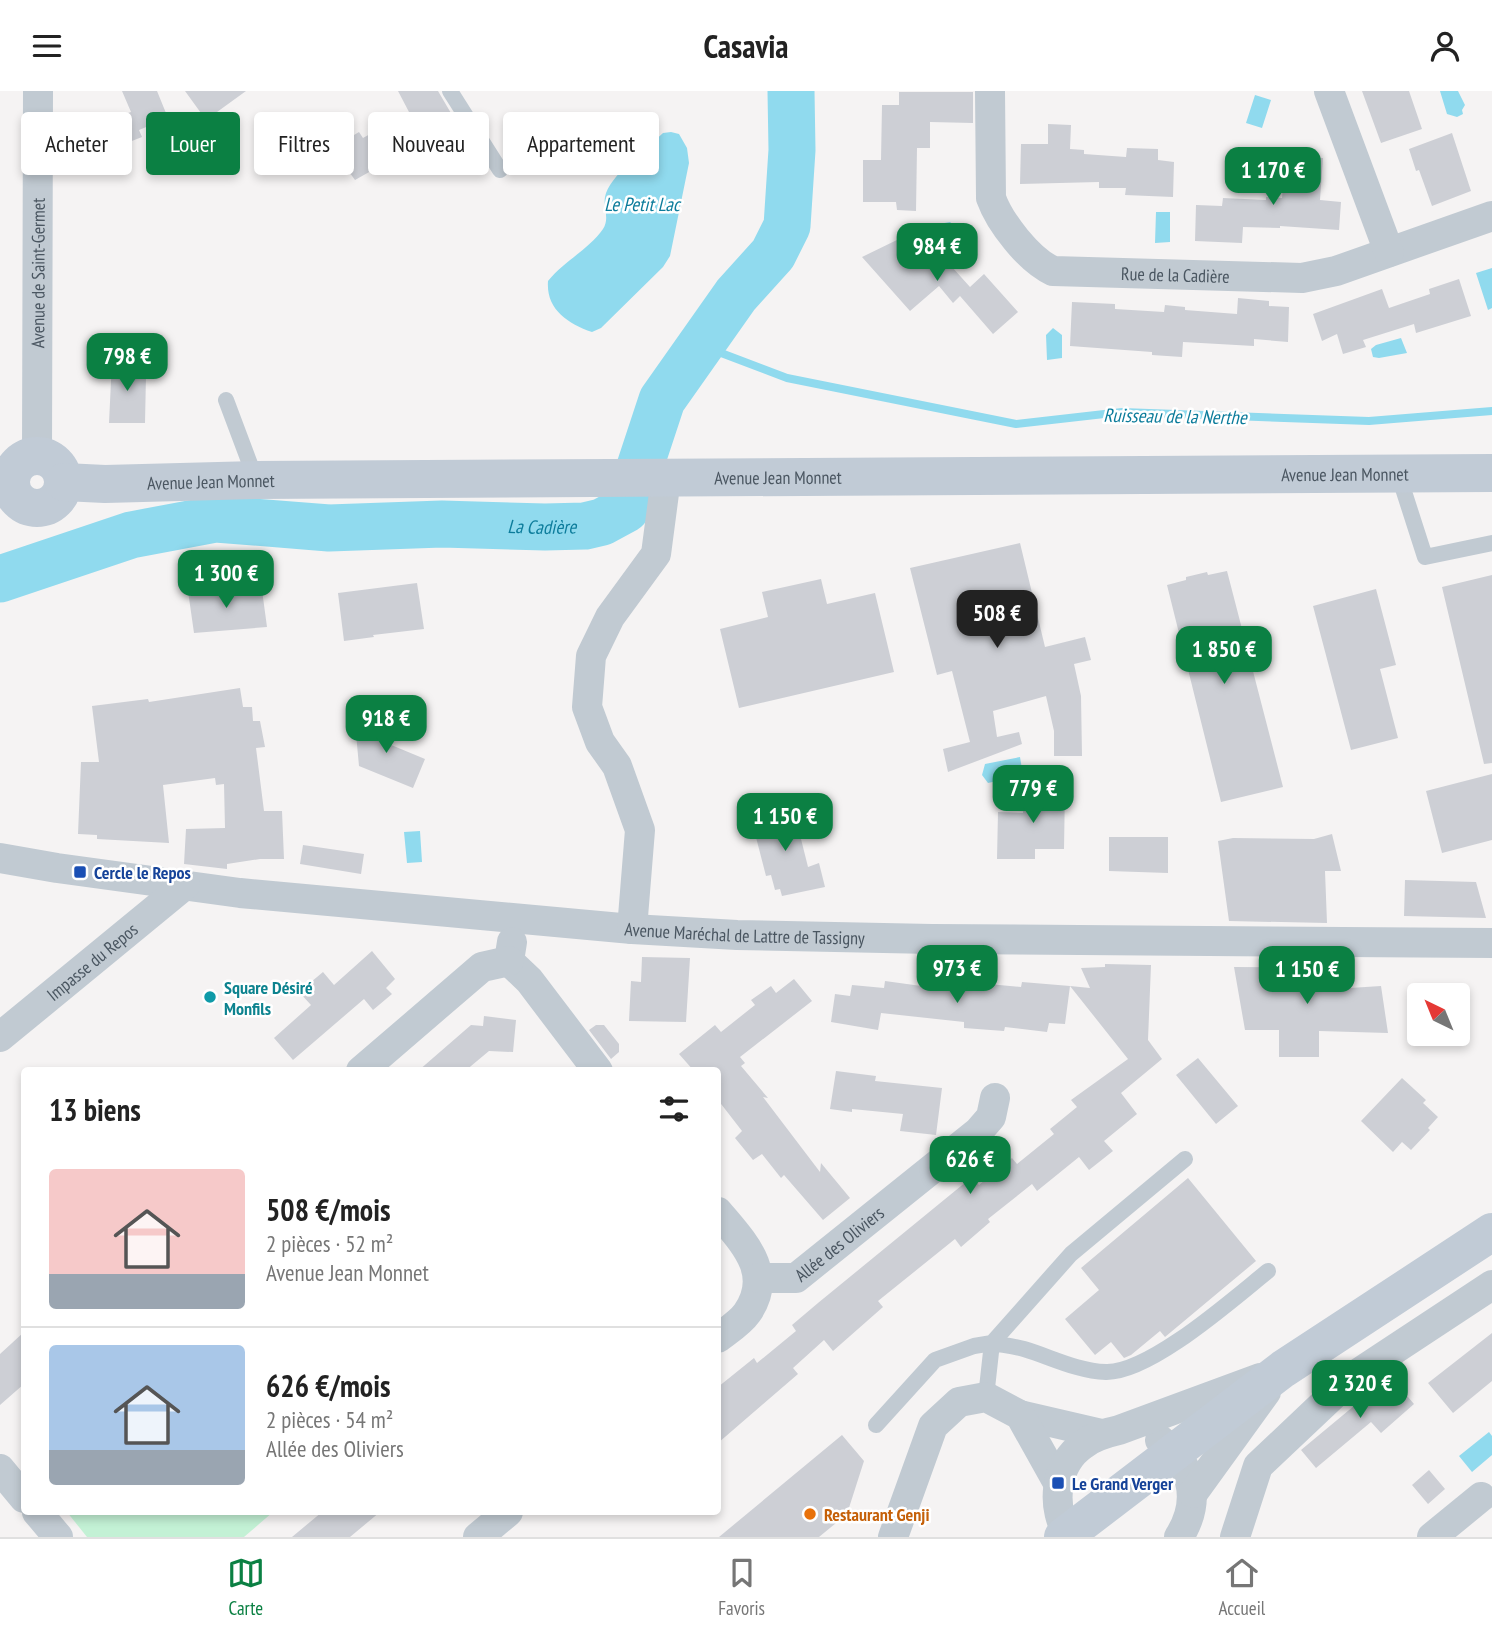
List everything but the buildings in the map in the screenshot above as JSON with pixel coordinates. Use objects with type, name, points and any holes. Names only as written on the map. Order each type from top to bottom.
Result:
[{"type":"street","name":"Avenue de Saint-Germet","points":[[15,477],[37,91]]},
{"type":"street","name":"Rue de la Cadière","points":[[990,91],[990,186],[996,212],[1030,255],[1040,265],[1053,271],[1302,278],[1336,271],[1492,216]]},
{"type":"street","points":[[1329,91],[1389,252]]},
{"type":"street","name":"Avenue Jean Monnet","points":[[15,477],[27,506],[37,508],[56,501],[64,482],[105,484],[256,479],[1492,473]]},
{"type":"street","points":[[632,929],[640,831],[617,767],[600,742],[587,707],[591,656],[610,617],[656,554],[644,478]]},
{"type":"street","name":"Avenue Maréchal de Lattre de Tassigny","points":[[0,858],[185,885],[516,919],[737,935],[1492,943]]},
{"type":"street","name":"Impasse du Repos","points":[[0,1037],[185,885]]},
{"type":"street","points":[[509,961],[516,919]]},
{"type":"street","points":[[366,1067],[482,967],[509,961]]},
{"type":"street","points":[[509,961],[529,980],[595,1067]]},
{"type":"street","name":"Allée des Oliviers","points":[[758,1278],[796,1278],[978,1132],[991,1117],[995,1098]]},
{"type":"street","points":[[721,1216],[746,1246],[758,1272],[756,1297],[746,1315],[721,1336]]},
{"type":"street","points":[[1283,1369],[1110,1432],[1082,1445],[1067,1462],[1058,1483],[1057,1501],[1067,1536],[1283,1369],[1492,1232]]},
{"type":"street","points":[[1235,1537],[1258,1466],[1350,1378],[1492,1285]]},
{"type":"street","points":[[1193,1493],[1283,1369]]},
{"type":"street","points":[[893,1537],[933,1426],[959,1402],[986,1398],[1020,1415],[1110,1432],[1140,1431],[1159,1439],[1175,1452],[1187,1471],[1193,1493],[1190,1515],[1181,1537]]},
{"type":"street","points":[[1020,1415],[1058,1483]]},
{"type":"street","points":[[0,1469],[21,1494]]},
{"type":"street","points":[[1432,1537],[1481,1497]]},
{"type":"street","points":[[40,1515],[58,1537]]},
{"type":"street","points":[[478,1537],[504,1515]]},
{"type":"lane","points":[[450,91],[500,170]]},
{"type":"lane","points":[[226,400],[256,479]]},
{"type":"lane","points":[[1398,474],[1425,557],[1492,543]]},
{"type":"lane","points":[[986,1398],[992,1343],[1070,1254],[1185,1159]]},
{"type":"lane","points":[[876,1425],[935,1360],[974,1346],[992,1343],[1021,1348],[1071,1366],[1107,1372],[1131,1369],[1181,1339],[1268,1271]]},
{"type":"green space","points":[[69,1515],[270,1515],[244,1537],[87,1537]]},
{"type":"water","points":[[1440,91],[1458,91],[1465,105],[1463,114],[1457,117],[1447,114]]},
{"type":"water","points":[[1255,95],[1271,100],[1262,128],[1246,123]]},
{"type":"water","name":"Le Petit Lac","points":[[663,133],[679,134],[687,148],[689,163],[670,256],[663,267],[601,328],[592,332],[560,314],[551,300],[548,281],[603,229],[606,221],[605,197],[619,175],[659,175],[659,137]]},
{"type":"water","points":[[1156,212],[1170,212],[1170,242],[1155,243]]},
{"type":"water","points":[[950,222],[956,227],[932,248],[927,248],[915,237],[939,224]]},
{"type":"water","points":[[1492,268],[1492,308],[1488,310],[1476,273]]},
{"type":"water","points":[[1053,328],[1062,335],[1062,358],[1047,360],[1046,335]]},
{"type":"water","points":[[1401,338],[1407,353],[1373,357],[1371,349],[1376,345]]},
{"type":"water","points":[[1020,757],[1023,775],[988,783],[982,775],[985,764]]},
{"type":"water","points":[[420,831],[422,862],[407,863],[404,832]]},
{"type":"water","points":[[1489,1432],[1492,1436],[1492,1455],[1472,1472],[1459,1456]]},
{"type":"waterway","name":"La Cadière","points":[[0,579],[131,535],[216,519],[329,528],[442,524],[545,527],[585,526],[602,522],[626,509],[662,400],[736,295],[773,254],[787,226],[792,150],[791,91]]},
{"type":"waterway","name":"Ruisseau de la Nerthe","points":[[700,345],[787,378],[1016,424],[1122,412],[1369,421],[1492,411]]},
{"type":"place","name":"Cercle le Repos","points":[[80,872]]},
{"type":"place","name":"Square Désiré Monfils","points":[[210,997]]},
{"type":"place","name":"Le Grand Verger","points":[[1058,1483]]},
{"type":"place","name":"Restaurant Genji","points":[[810,1514]]}]
